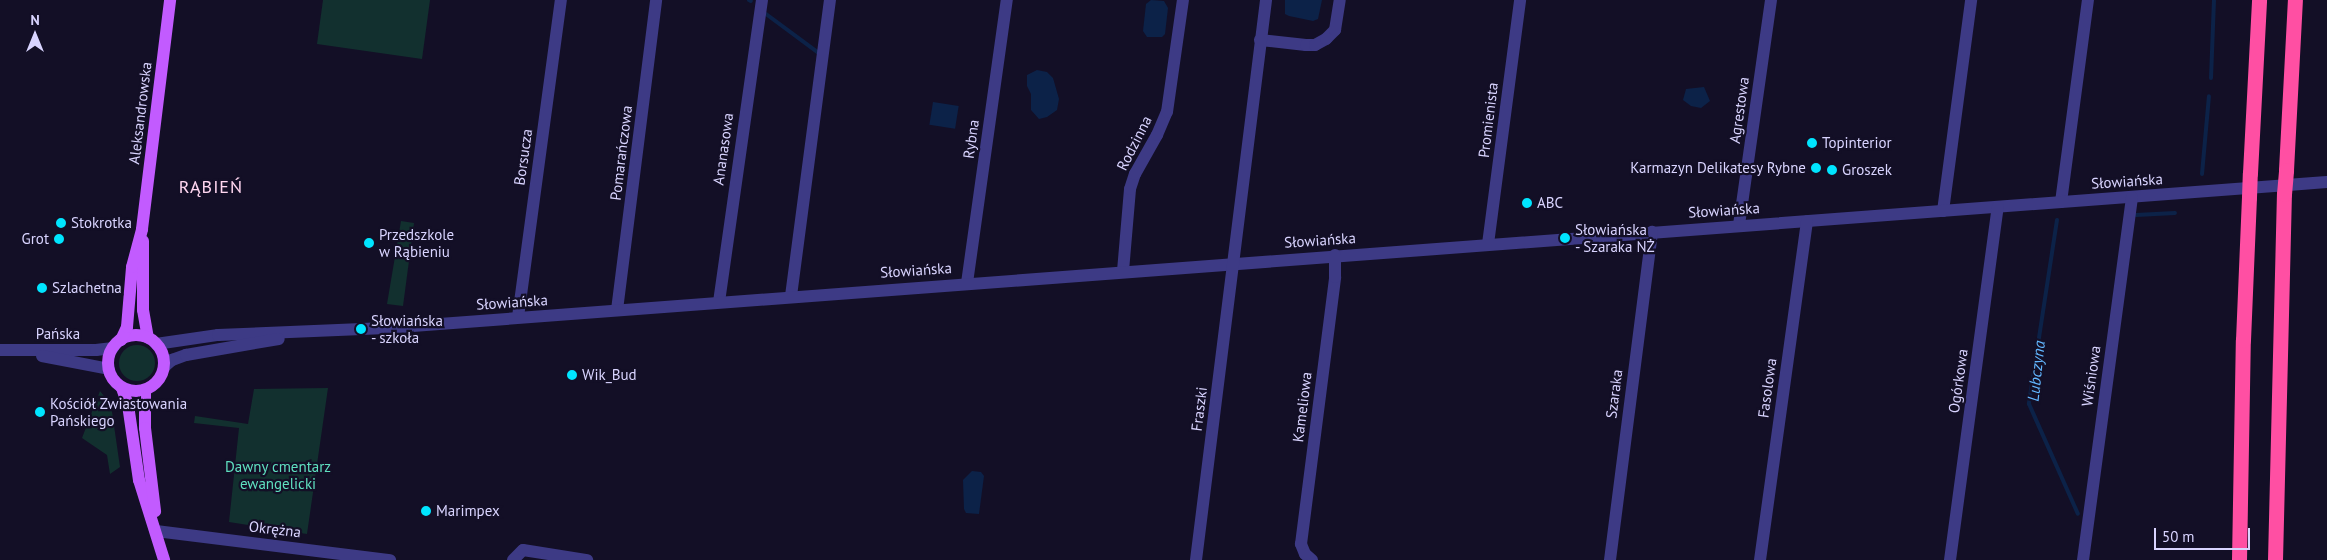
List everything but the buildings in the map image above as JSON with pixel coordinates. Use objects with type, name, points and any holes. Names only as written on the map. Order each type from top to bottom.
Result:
[{"type":"highway","points":[[2239,560],[2243,340],[2259,0]]},
{"type":"highway","points":[[2276,560],[2284,194],[2295,0]]},
{"type":"main road","name":"Aleksandrowska","points":[[117,344],[127,327],[132,267],[142,229],[170,0]]},
{"type":"main road","name":"Aleksandrowska","points":[[142,229],[144,269],[143,310],[152,341]]},
{"type":"main road","points":[[132,336],[152,341],[162,352],[164,367],[156,383],[145,390],[134,391],[122,388],[116,383],[109,369],[109,358],[117,344],[132,336]]},
{"type":"main road","points":[[122,388],[128,405],[139,480],[164,560]]},
{"type":"main road","points":[[145,390],[145,428],[156,530]]},
{"type":"street","name":"Borsucza","points":[[518,318],[560,0]]},
{"type":"street","name":"Pomarańczowa","points":[[617,310],[656,0]]},
{"type":"street","name":"Ananasowa","points":[[719,302],[746,101],[762,0]]},
{"type":"street","points":[[791,296],[830,0]]},
{"type":"street","name":"Rybna","points":[[967,283],[1007,0]]},
{"type":"street","name":"Rodzinna","points":[[1123,271],[1130,189],[1135,174],[1157,135],[1167,112],[1182,0]]},
{"type":"street","name":"Fraszki","points":[[1196,560],[1266,0]]},
{"type":"street","points":[[1260,40],[1314,45],[1326,40],[1335,30],[1340,0]]},
{"type":"street","name":"Promienista","points":[[1488,244],[1520,0]]},
{"type":"street","name":"Agrestowa","points":[[1739,225],[1771,0]]},
{"type":"street","points":[[1942,211],[1971,0]]},
{"type":"street","points":[[2061,202],[2088,0]]},
{"type":"street","name":"Słowiańska","points":[[152,341],[518,318],[1335,255],[2327,182]]},
{"type":"street","name":"Wiśniowa","points":[[2083,560],[2132,197]]},
{"type":"street","name":"Ogórkowa","points":[[1950,560],[1998,206]]},
{"type":"street","name":"Fasolowa","points":[[1760,560],[1807,220]]},
{"type":"street","name":"Szaraka","points":[[1610,560],[1652,232]]},
{"type":"street","name":"Kameliowa","points":[[1312,560],[1305,554],[1301,544],[1334,277],[1335,255]]},
{"type":"street","name":"Słowiańska","points":[[164,367],[172,360],[186,355],[315,332]]},
{"type":"street","name":"Pańska","points":[[2,350],[96,350],[117,344]]},
{"type":"street","name":"Pańska","points":[[2,350],[109,369]]},
{"type":"street","name":"Okrężna","points":[[156,530],[390,560]]},
{"type":"street","points":[[513,560],[523,550],[587,560]]},
{"type":"green space","points":[[323,0],[430,0],[422,59],[317,44]]},
{"type":"green space","points":[[401,221],[414,223],[403,306],[387,304]]},
{"type":"green space","points":[[137,345],[144,346],[150,350],[154,356],[154,370],[150,376],[144,380],[137,381],[130,380],[124,376],[120,370],[119,363],[120,356],[124,350],[130,346]]},
{"type":"green space","name":"Dawny cmentarz ewangelicki","points":[[328,388],[307,534],[229,522],[239,428],[194,423],[195,416],[248,424],[254,389]]},
{"type":"green space","points":[[100,391],[111,405],[120,467],[110,474],[107,455],[82,438]]},
{"type":"water","points":[[1151,0],[1164,1],[1168,8],[1165,34],[1162,37],[1147,37],[1143,31],[1146,4]]},
{"type":"water","points":[[1285,0],[1322,0],[1318,19],[1313,21],[1285,14]]},
{"type":"water","points":[[1037,70],[1047,72],[1053,78],[1059,99],[1057,110],[1047,117],[1039,119],[1031,110],[1031,94],[1027,86],[1027,75]]},
{"type":"water","points":[[1704,87],[1710,101],[1701,108],[1691,106],[1683,100],[1686,89]]},
{"type":"water","points":[[933,102],[959,106],[955,129],[929,125]]},
{"type":"water","points":[[972,471],[981,472],[984,476],[979,514],[966,513],[964,509],[963,480]]},
{"type":"waterway","name":"Lubczyna","points":[[2211,78],[2214,0]]},
{"type":"waterway","points":[[766,14],[820,54]]},
{"type":"waterway","name":"Lubczyna","points":[[2202,174],[2209,96]]},
{"type":"waterway","name":"Lubczyna","points":[[2136,215],[2175,213]]},
{"type":"waterway","name":"Lubczyna","points":[[2057,220],[2029,404],[2078,514]]},
{"type":"place","name":"Topinterior","points":[[1812,143]]},
{"type":"place","name":"Karmazyn Delikatesy Rybne","points":[[1816,168]]},
{"type":"place","name":"Groszek","points":[[1832,170]]},
{"type":"place","name":"ABC","points":[[1527,203]]},
{"type":"place","name":"Stokrotka","points":[[61,223]]},
{"type":"place","name":"Słowiańska - Szaraka NŻ","points":[[1565,238]]},
{"type":"place","name":"Grot","points":[[59,239]]},
{"type":"place","name":"Przedszkole w Rąbieniu","points":[[369,243]]},
{"type":"place","name":"Szlachetna","points":[[42,288]]},
{"type":"place","name":"Słowiańska - szkoła","points":[[361,329]]},
{"type":"place","name":"Wik_Bud","points":[[572,375]]},
{"type":"place","name":"Kościół Zwiastowania Pańskiego","points":[[40,412]]},
{"type":"place","name":"Marimpex","points":[[426,511]]},
{"type":"district","name":"RĄBIEŃ","points":[[211,187]]}]
